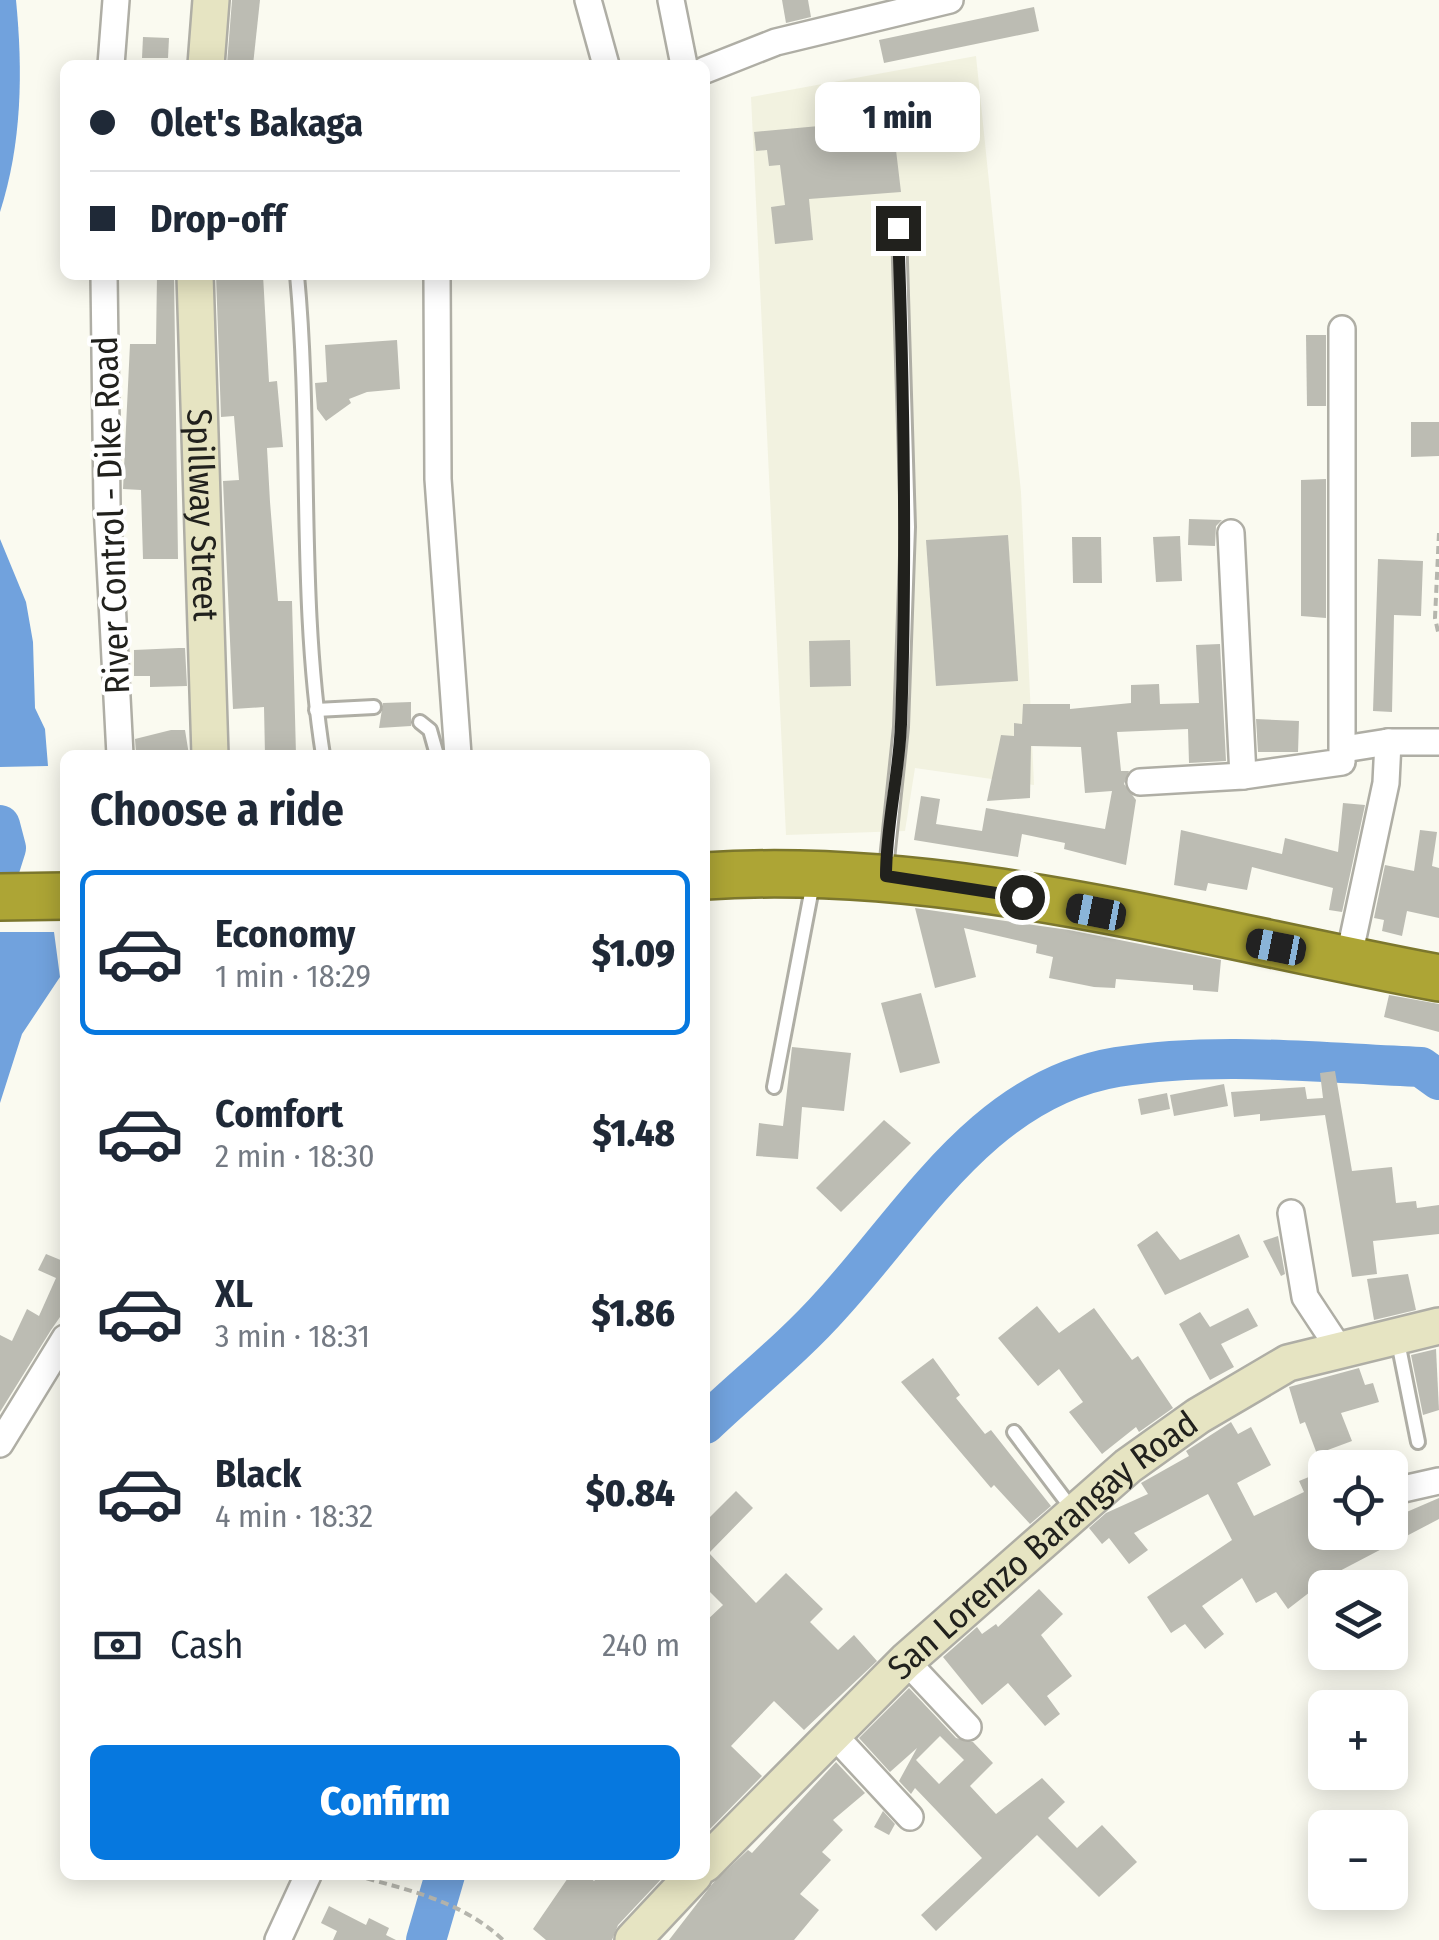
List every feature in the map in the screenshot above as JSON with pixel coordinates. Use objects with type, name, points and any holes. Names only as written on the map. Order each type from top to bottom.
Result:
[{"type":"highway","points":[[710,876],[815,871],[886,876],[1003,894],[1439,978]]},
{"type":"highway","points":[[0,897],[60,896]]},
{"type":"street","points":[[111,60],[116,0]]},
{"type":"street","points":[[206,60],[211,0]]},
{"type":"street","points":[[588,0],[605,60]]},
{"type":"street","points":[[671,0],[683,60]]},
{"type":"street","points":[[710,68],[776,42],[944,1]]},
{"type":"street","name":"River Control - Dike Road","points":[[104,280],[107,505],[120,750]]},
{"type":"street","name":"Spillway Street","points":[[194,280],[210,750]]},
{"type":"street","points":[[438,280],[438,480],[458,750]]},
{"type":"street","points":[[1140,782],[1329,768],[1342,762],[1338,663],[1342,329]]},
{"type":"street","points":[[1231,533],[1243,776]]},
{"type":"street","points":[[1344,749],[1388,742],[1439,742]]},
{"type":"street","points":[[1348,962],[1386,784],[1388,742]]},
{"type":"street","points":[[1291,1214],[1305,1298],[1338,1347]]},
{"type":"street","name":"San Lorenzo Barangay Road","points":[[710,1859],[906,1661],[1074,1512],[1198,1416],[1288,1362],[1439,1326]]},
{"type":"street","points":[[0,1444],[60,1346]]},
{"type":"street","points":[[1408,1488],[1439,1481]]},
{"type":"street","points":[[906,1661],[968,1727]]},
{"type":"street","points":[[832,1733],[910,1816]]},
{"type":"street","points":[[278,1940],[306,1880]]},
{"type":"street","points":[[632,1940],[689,1880]]},
{"type":"lane","points":[[886,876],[886,833],[897,792],[908,528],[898,228]]},
{"type":"lane","points":[[297,280],[316,710],[323,750]]},
{"type":"lane","points":[[316,710],[374,707]]},
{"type":"lane","points":[[420,722],[430,730],[436,750]]},
{"type":"lane","points":[[774,1087],[815,871]]},
{"type":"lane","points":[[1396,1334],[1418,1442]]},
{"type":"lane","points":[[1014,1432],[1074,1512]]},
{"type":"path","points":[[1439,533],[1439,636]]},
{"type":"path","points":[[372,1880],[454,1905],[481,1919],[504,1940]]},
{"type":"shaded area","points":[[976,56],[1021,492],[1034,785],[915,768],[905,831],[786,835],[751,97]]},
{"type":"water","points":[[0,0],[16,0],[20,81],[17,134],[0,212]]},
{"type":"water","points":[[0,539],[26,602],[33,642],[35,708],[45,729],[48,766],[0,767]]},
{"type":"water","points":[[0,932],[54,932],[60,977],[22,1034],[0,1103]]},
{"type":"building","points":[[232,0],[260,0],[254,60],[227,60]]},
{"type":"building","points":[[782,0],[808,0],[811,17],[786,23]]},
{"type":"building","points":[[1034,7],[1039,31],[884,63],[879,40]]},
{"type":"building","points":[[143,37],[169,38],[168,58],[142,58]]},
{"type":"building","points":[[857,112],[859,129],[893,125],[901,192],[809,199],[813,240],[775,244],[771,207],[785,205],[780,165],[769,166],[767,150],[756,151],[754,132],[819,126],[819,117]]},
{"type":"building","points":[[157,280],[174,280],[178,559],[143,559],[141,490],[123,489],[130,344],[156,344]]},
{"type":"building","points":[[216,280],[263,280],[269,382],[277,381],[283,447],[267,448],[270,502],[278,601],[292,601],[296,750],[265,750],[264,707],[233,709],[223,481],[239,480],[234,416],[221,417]]},
{"type":"building","points":[[1306,335],[1326,335],[1326,406],[1307,406]]},
{"type":"building","points":[[397,340],[400,389],[367,392],[349,399],[351,403],[326,421],[317,409],[315,383],[327,382],[325,345]]},
{"type":"building","points":[[1411,422],[1439,422],[1439,456],[1411,457]]},
{"type":"building","points":[[1326,479],[1326,618],[1301,616],[1301,480]]},
{"type":"building","points":[[1189,519],[1222,520],[1216,526],[1215,546],[1188,545]]},
{"type":"building","points":[[1008,535],[1018,681],[936,686],[926,540]]},
{"type":"building","points":[[1180,536],[1182,581],[1156,582],[1153,537]]},
{"type":"building","points":[[1072,537],[1101,537],[1102,583],[1073,583]]},
{"type":"building","points":[[1378,559],[1423,561],[1421,616],[1394,615],[1392,712],[1373,711]]},
{"type":"building","points":[[850,640],[851,686],[810,687],[809,641]]},
{"type":"building","points":[[1220,644],[1226,761],[1189,763],[1188,729],[1117,732],[1121,771],[1129,771],[1124,784],[1136,800],[1126,865],[1064,849],[1065,843],[1022,834],[1018,857],[914,840],[921,796],[940,799],[936,824],[982,831],[986,808],[1105,829],[1112,791],[1085,793],[1081,747],[1031,746],[1030,798],[987,801],[1001,735],[1014,736],[1014,723],[1022,724],[1023,704],[1070,704],[1070,709],[1131,703],[1131,685],[1159,684],[1160,704],[1199,703],[1196,645]]},
{"type":"building","points":[[185,648],[187,686],[150,687],[150,676],[134,676],[134,650]]},
{"type":"building","points":[[411,702],[411,726],[379,728],[383,703]]},
{"type":"building","points":[[1256,719],[1299,721],[1298,752],[1258,752]]},
{"type":"building","points":[[185,730],[188,750],[136,750],[135,739]]},
{"type":"building","points":[[1343,803],[1365,805],[1342,912],[1329,910],[1333,888],[1252,867],[1247,890],[1208,883],[1206,891],[1174,885],[1181,830],[1282,854],[1285,838],[1338,852]]},
{"type":"building","points":[[1420,830],[1437,832],[1432,866],[1439,868],[1439,918],[1407,911],[1402,936],[1382,931],[1384,920],[1374,918],[1385,865],[1414,871]]},
{"type":"building","points":[[915,908],[1069,930],[1221,960],[1218,992],[1193,990],[1193,985],[1116,979],[1115,988],[1094,987],[1049,978],[1053,957],[1036,953],[1037,945],[964,928],[976,977],[935,988]]},
{"type":"building","points":[[921,993],[940,1063],[900,1073],[881,1003]]},
{"type":"building","points":[[1389,995],[1439,1004],[1439,1032],[1384,1017]]},
{"type":"building","points":[[792,1047],[851,1053],[844,1111],[802,1107],[798,1159],[756,1156],[759,1123],[783,1126]]},
{"type":"building","points":[[1335,1071],[1352,1171],[1392,1167],[1396,1203],[1416,1201],[1417,1208],[1439,1205],[1439,1234],[1373,1241],[1377,1274],[1352,1277],[1325,1115],[1260,1121],[1260,1114],[1234,1117],[1231,1092],[1305,1087],[1307,1099],[1323,1098],[1320,1073]]},
{"type":"building","points":[[1224,1084],[1228,1106],[1174,1116],[1170,1095]]},
{"type":"building","points":[[1167,1093],[1170,1109],[1141,1115],[1138,1099]]},
{"type":"building","points":[[884,1120],[911,1143],[841,1212],[816,1188]]},
{"type":"building","points":[[1157,1231],[1180,1260],[1239,1234],[1249,1257],[1165,1295],[1137,1245]]},
{"type":"building","points":[[1278,1236],[1285,1274],[1281,1276],[1263,1241]]},
{"type":"building","points":[[46,1254],[60,1260],[60,1317],[0,1412],[0,1335],[12,1341],[27,1309],[39,1316],[56,1278],[38,1270]]},
{"type":"building","points":[[1408,1274],[1416,1310],[1374,1320],[1367,1279]]},
{"type":"building","points":[[1037,1306],[1059,1333],[1094,1308],[1132,1360],[1138,1356],[1173,1408],[1139,1432],[1136,1427],[1102,1454],[1069,1412],[1083,1402],[1059,1369],[1038,1386],[998,1338]]},
{"type":"building","points":[[1248,1308],[1258,1326],[1221,1344],[1234,1367],[1210,1380],[1179,1324],[1200,1312],[1210,1327]]},
{"type":"building","points":[[1436,1349],[1439,1410],[1423,1415],[1411,1355]]},
{"type":"building","points":[[933,1358],[960,1395],[956,1398],[985,1434],[991,1430],[1051,1506],[1030,1524],[994,1485],[991,1488],[901,1382]]},
{"type":"building","points":[[1359,1368],[1365,1385],[1373,1383],[1379,1402],[1341,1413],[1352,1441],[1316,1450],[1305,1422],[1300,1424],[1289,1387]]},
{"type":"building","points":[[1231,1422],[1238,1434],[1251,1427],[1271,1465],[1237,1483],[1254,1516],[1304,1492],[1299,1481],[1308,1477],[1308,1550],[1380,1550],[1342,1570],[1308,1570],[1308,1594],[1288,1609],[1276,1592],[1256,1603],[1242,1578],[1202,1606],[1224,1634],[1205,1649],[1185,1624],[1171,1633],[1147,1597],[1232,1540],[1208,1494],[1134,1533],[1148,1550],[1129,1564],[1109,1538],[1102,1544],[1089,1528],[1106,1513],[1148,1494],[1141,1483],[1189,1456],[1186,1451]]},
{"type":"building","points":[[736,1491],[753,1508],[710,1552],[710,1517]]},
{"type":"building","points":[[1439,1498],[1439,1519],[1408,1535],[1408,1511]]},
{"type":"building","points":[[710,1554],[756,1603],[786,1573],[823,1609],[810,1622],[838,1650],[854,1635],[877,1661],[804,1730],[774,1701],[731,1746],[762,1776],[710,1829],[710,1617],[723,1605],[710,1592]]},
{"type":"building","points":[[1039,1589],[1063,1614],[1041,1635],[1072,1676],[1047,1696],[1060,1714],[1045,1726],[1008,1683],[982,1705],[943,1657],[977,1627],[982,1634],[996,1624],[998,1627]]},
{"type":"building","points":[[909,1688],[956,1738],[973,1742],[993,1763],[970,1786],[996,1814],[1042,1778],[1065,1802],[1048,1818],[1077,1848],[1102,1825],[1137,1862],[1099,1897],[1037,1835],[936,1931],[921,1915],[982,1858],[915,1788],[911,1794],[899,1781],[917,1748],[890,1772],[859,1738]],"holes":[[[940,1736],[964,1760],[939,1784],[916,1760]]]},
{"type":"building","points":[[836,1762],[865,1793],[833,1820],[843,1830],[822,1852],[831,1860],[800,1894],[819,1910],[794,1940],[669,1940],[713,1883],[748,1850],[752,1853]]},
{"type":"building","points":[[883,1811],[895,1824],[889,1835],[874,1827]]},
{"type":"building","points":[[567,1880],[660,1880],[618,1925],[612,1940],[546,1940],[533,1929]]},
{"type":"building","points":[[329,1906],[366,1925],[369,1918],[389,1928],[386,1935],[396,1940],[333,1940],[337,1931],[321,1923]]},
{"type":"waterway","points":[[0,825],[6,848],[0,867]]},
{"type":"waterway","points":[[710,1419],[817,1320],[956,1160],[1028,1101],[1070,1080],[1155,1062],[1231,1059],[1421,1067],[1439,1080]]},
{"type":"waterway","points":[[426,1940],[444,1880]]},
{"type":"route","points":[[898,228],[908,528],[897,792],[886,833],[886,876],[1022,897]]}]
